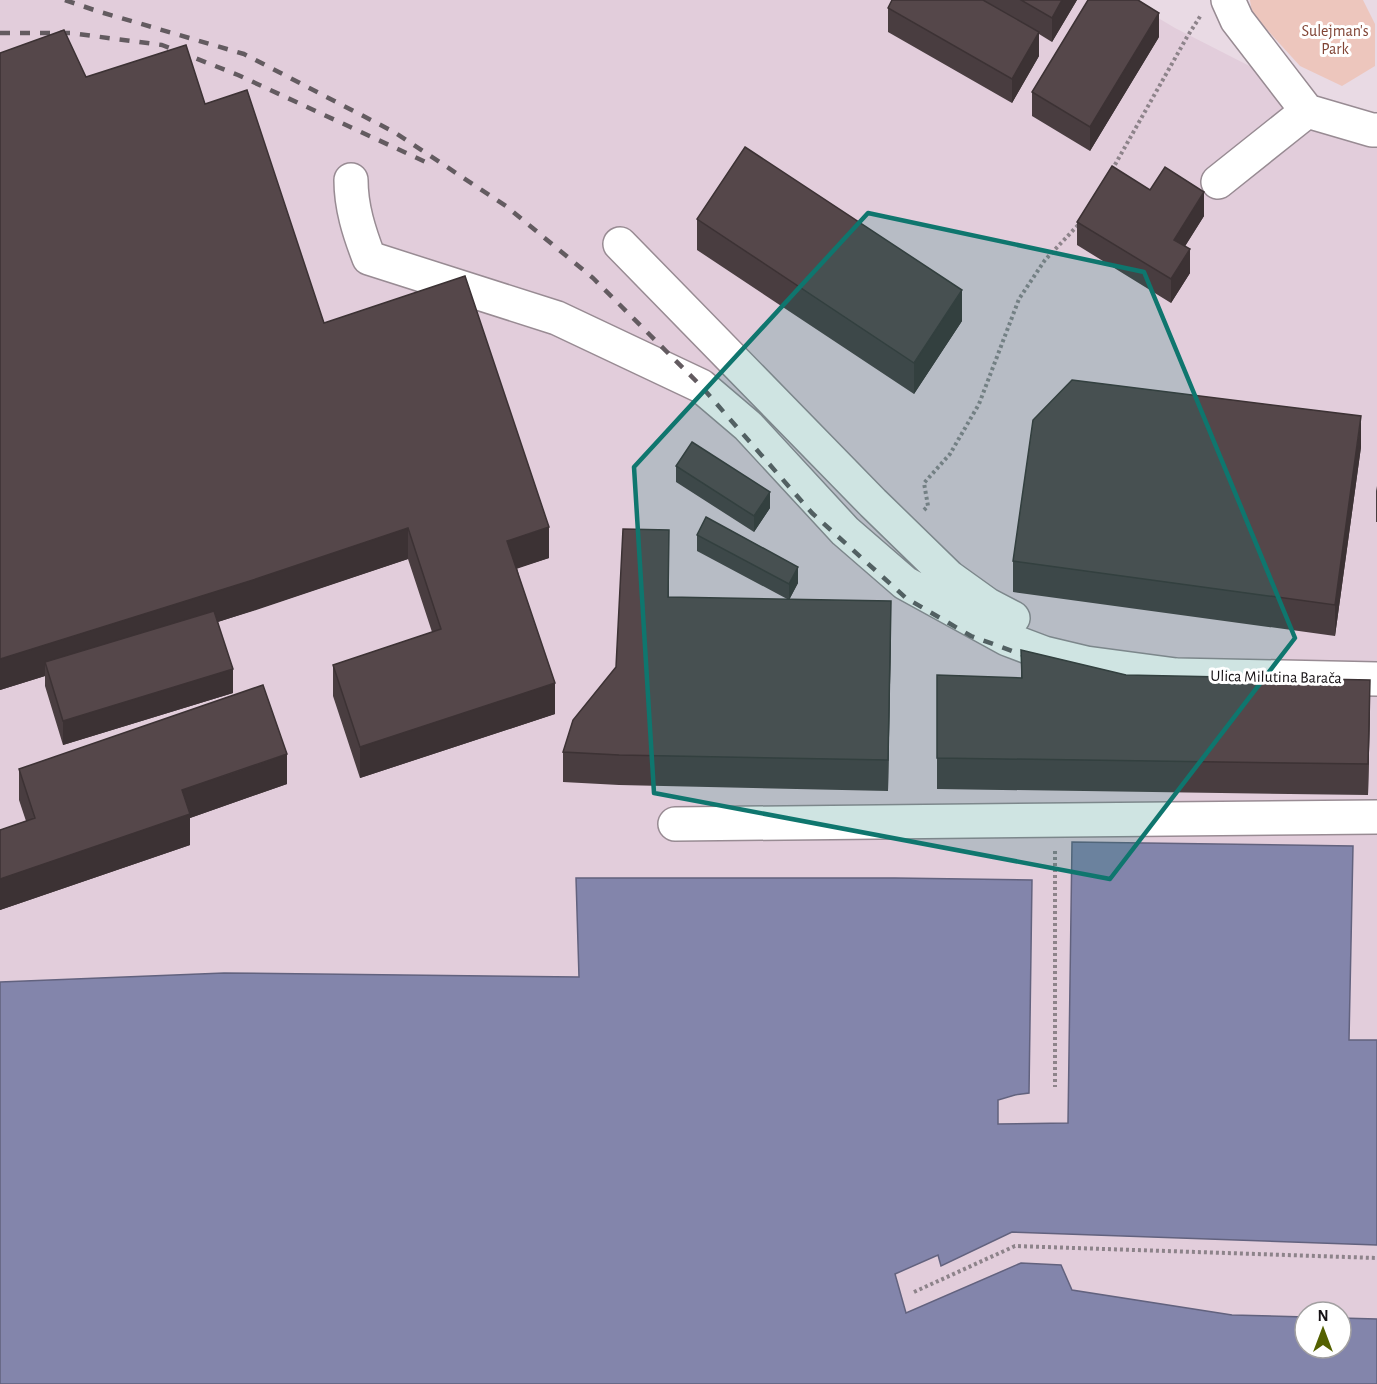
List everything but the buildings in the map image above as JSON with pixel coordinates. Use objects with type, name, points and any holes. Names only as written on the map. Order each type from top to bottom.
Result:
[{"type":"street","points":[[1228,0],[1237,20],[1307,111],[1376,128]]},
{"type":"street","points":[[1218,182],[1307,111]]},
{"type":"street","points":[[351,180],[357,228],[369,258],[557,318],[700,386],[748,426],[845,531],[905,583],[1007,639],[1044,653],[1086,663],[1176,675]]},
{"type":"street","points":[[620,244],[949,577],[988,606],[1034,629],[1176,675]]},
{"type":"street","name":"Ulica Milutina Barača","points":[[1176,675],[1377,679]]},
{"type":"street","points":[[675,824],[1377,817]]},
{"type":"path","points":[[1111,173],[1186,37]]},
{"type":"path","points":[[924,483],[950,454],[980,404],[1019,299],[1045,260],[1088,215]]},
{"type":"path","points":[[1055,820],[1055,1087]]},
{"type":"path","points":[[914,1292],[1014,1246],[1377,1258]]},
{"type":"highlighted area","points":[[868,213],[1144,272],[1295,638],[1110,879],[654,793],[634,467]]},
{"type":"shaded area","points":[[0,0],[1128,0],[1175,28],[1377,131],[1377,1040],[1349,1040],[1352,846],[1072,842],[1069,1123],[998,1124],[998,1100],[1029,1093],[576,879],[579,977],[224,973],[0,982]]},
{"type":"shaded area","points":[[1012,1232],[1377,1245],[1377,1319],[1353,1318],[1353,1300],[1293,1300],[1293,1317],[1232,1315],[1071,1290],[1021,1263],[907,1314],[894,1274],[938,1255],[942,1265]]},
{"type":"green space","name":"Sulejman's Park","points":[[1250,0],[1363,0],[1375,24],[1375,66],[1342,86],[1300,66],[1252,13]]},
{"type":"water","points":[[1072,842],[1353,846],[1349,1040],[1377,1040],[1377,1245],[1012,1232],[941,1266],[938,1255],[895,1274],[906,1313],[1021,1263],[1061,1265],[1072,1290],[1232,1315],[1293,1317],[1293,1360],[1353,1360],[1353,1318],[1377,1319],[1377,1384],[0,1384],[0,982],[224,973],[579,977],[576,878],[1032,880],[1029,1093],[998,1100],[998,1124],[1068,1123]]},
{"type":"railway","points":[[65,0],[244,54],[394,132],[506,206],[593,278],[701,386],[812,513],[906,598],[971,636],[1037,660]]},
{"type":"railway","points":[[0,33],[70,33],[162,45],[238,75],[430,164]]}]
